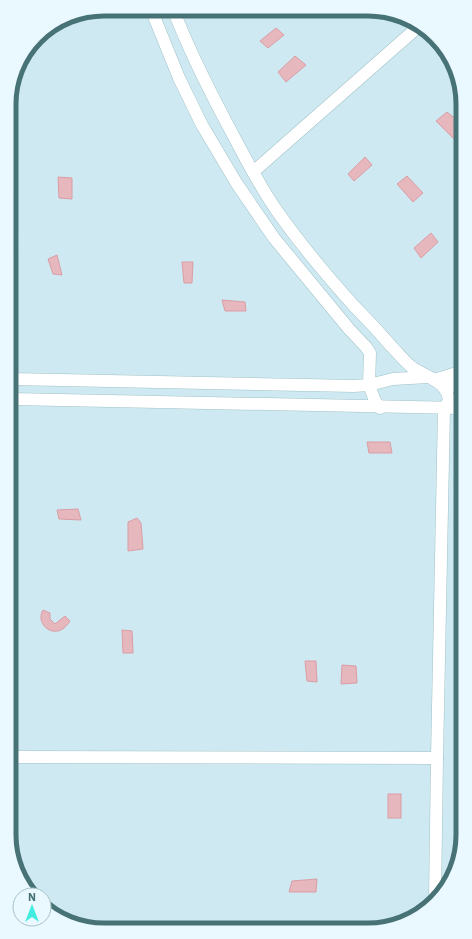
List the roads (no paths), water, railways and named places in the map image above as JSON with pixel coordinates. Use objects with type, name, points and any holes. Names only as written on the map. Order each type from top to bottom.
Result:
[{"type":"street","points":[[154,16],[176,71],[202,125],[237,184],[274,238],[370,353],[368,385],[375,402],[380,408]]},
{"type":"street","points":[[176,16],[185,40],[212,96],[253,172],[276,210],[308,253],[412,368],[435,380],[456,386]]},
{"type":"street","points":[[253,172],[415,30]]},
{"type":"street","points":[[16,379],[354,386],[368,385],[393,379],[435,380],[456,373]]},
{"type":"street","points":[[435,380],[445,389],[449,401],[444,409],[435,892]]},
{"type":"street","points":[[16,399],[380,408],[456,408]]},
{"type":"street","points":[[16,757],[437,758]]}]
